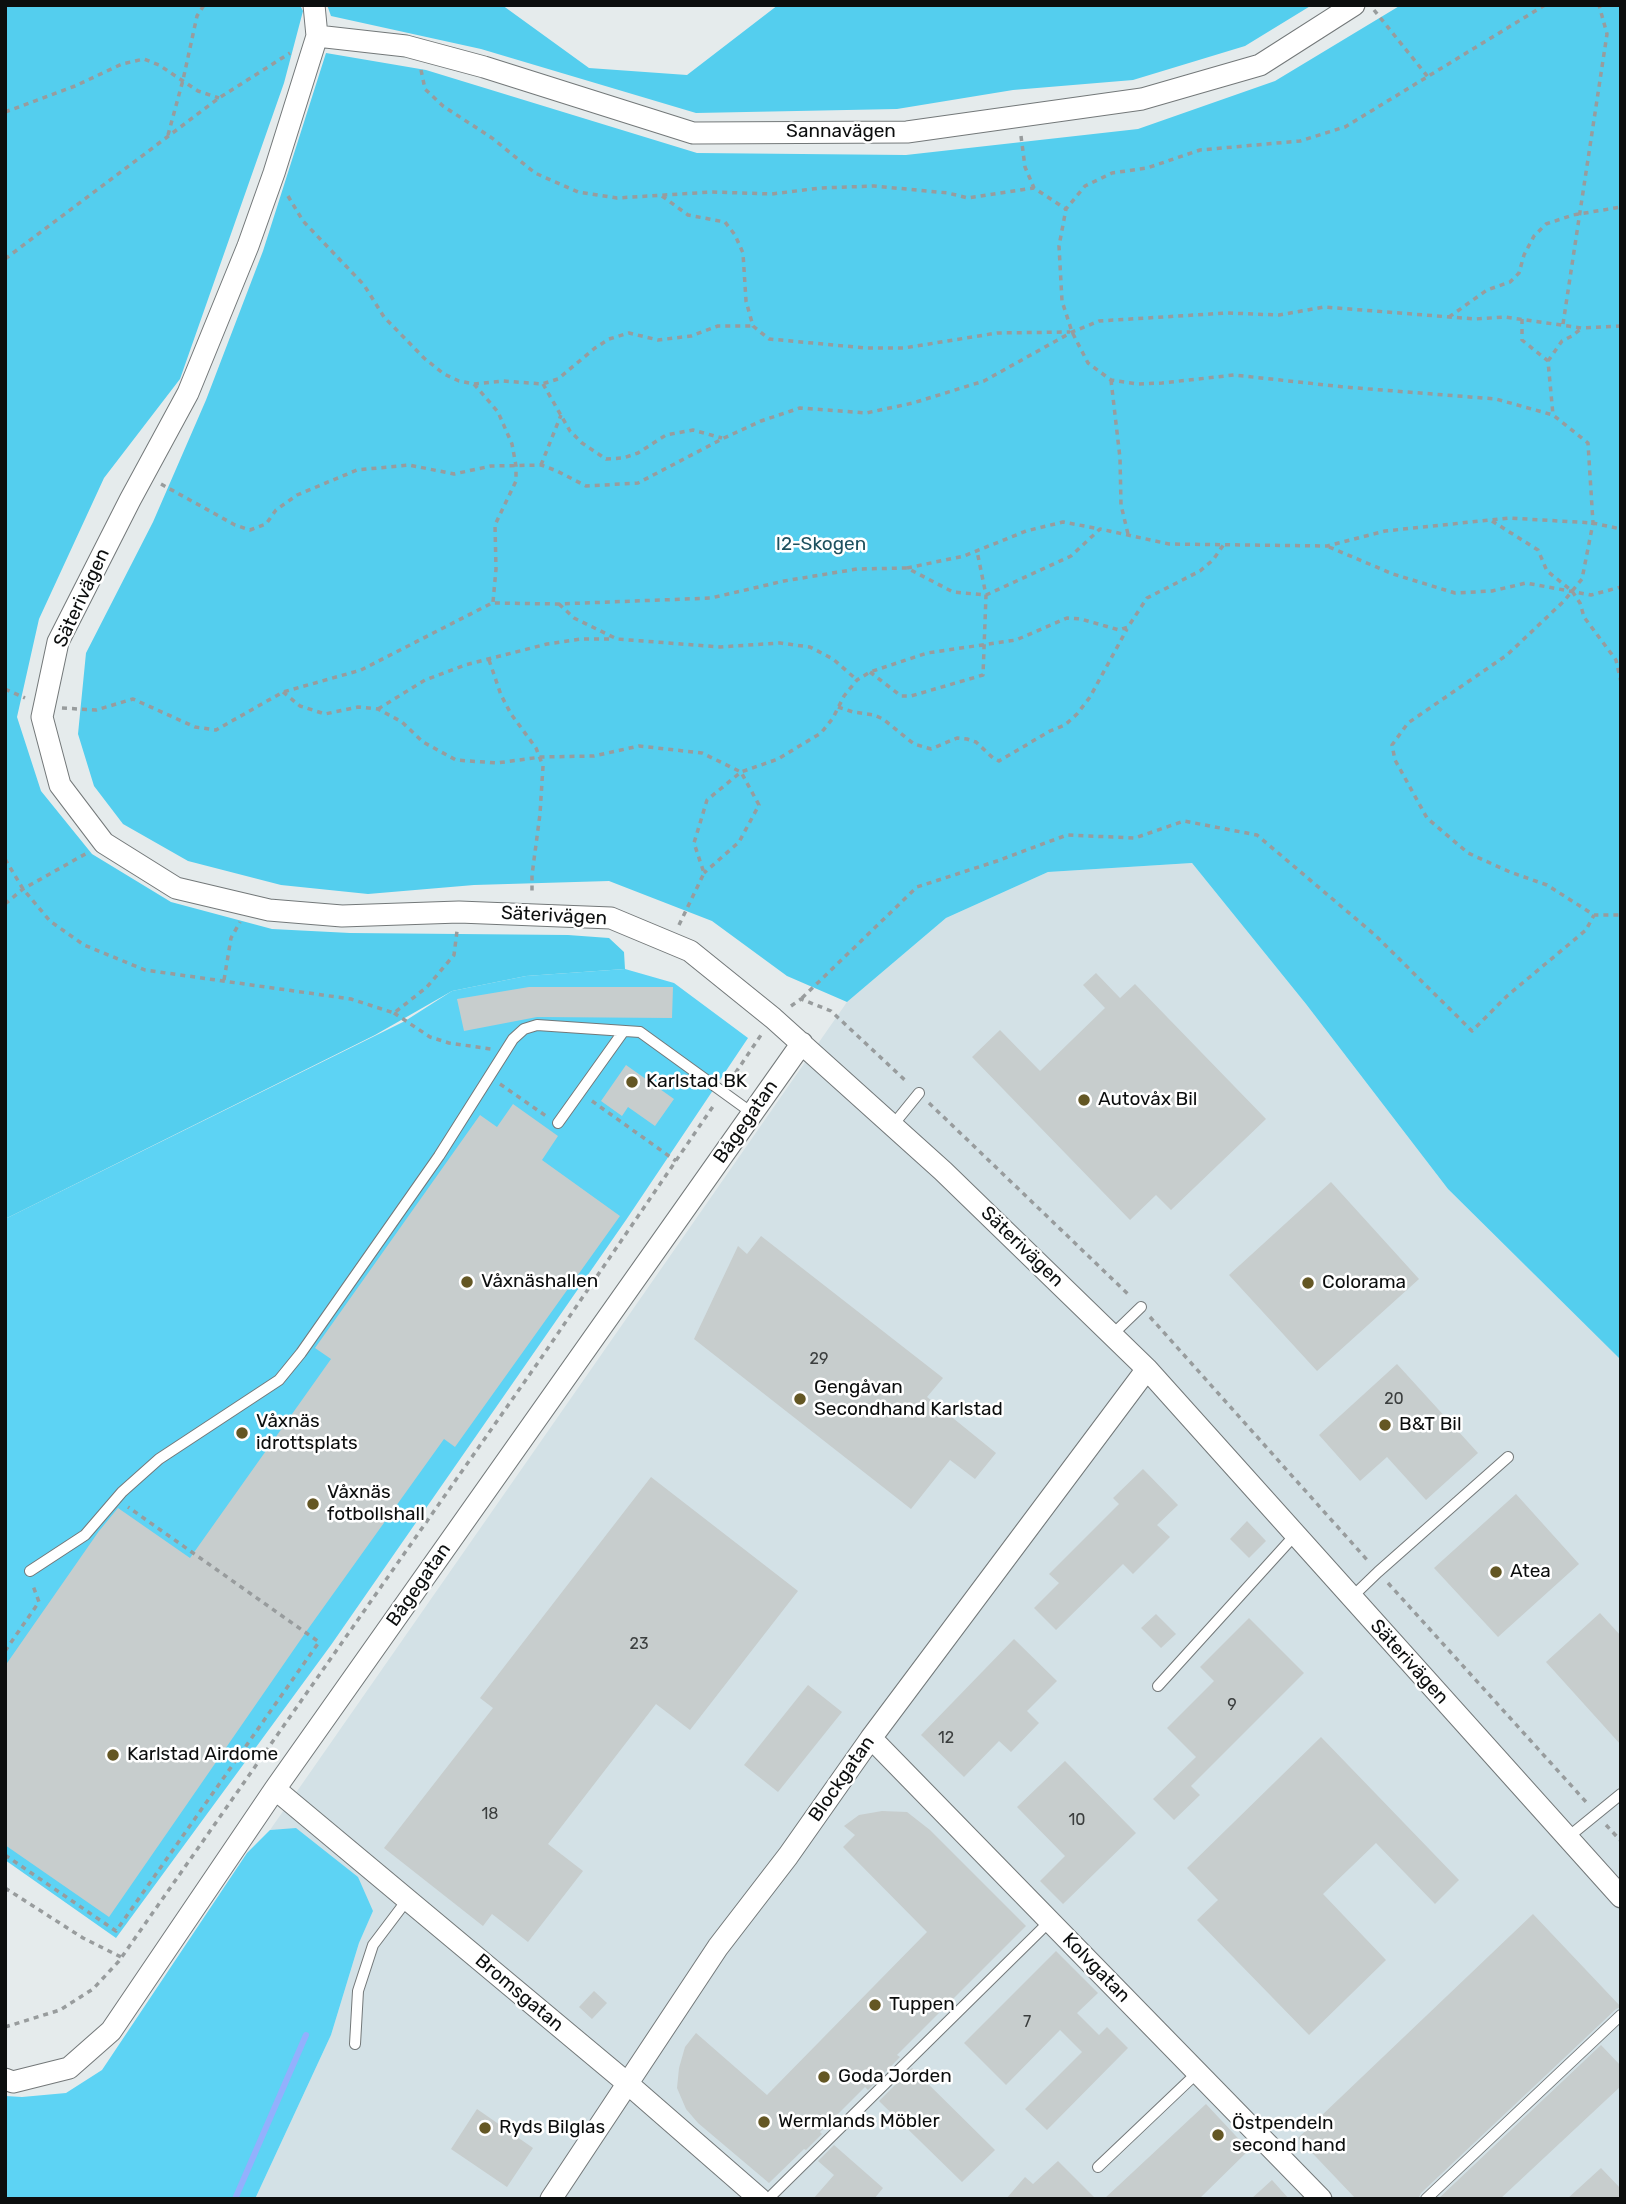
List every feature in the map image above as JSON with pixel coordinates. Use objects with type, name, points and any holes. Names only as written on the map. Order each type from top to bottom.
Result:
[{"type":"street","points":[[314,5],[317,36]]},
{"type":"street","name":"Sannavägen","points":[[317,36],[406,46],[484,67],[693,133],[907,132],[1142,99],[1260,65],[1354,5]]},
{"type":"street","name":"Säterivägen","points":[[317,36],[248,246],[188,393],[58,642],[42,717],[60,785],[104,843],[176,888],[269,910],[342,916],[459,912],[611,918],[690,951],[773,1018],[893,1125],[1147,1369],[1621,1897]]},
{"type":"street","name":"Bågegatan","points":[[5,2079],[13,2082],[69,2068],[111,2031],[275,1789],[802,1043]]},
{"type":"street","name":"Blockgatan","points":[[551,2199],[718,1947],[1147,1369]]},
{"type":"street","name":"Kolvgatan","points":[[871,1738],[1321,2199]]},
{"type":"street","name":"Bromsgatan","points":[[275,1789],[627,2083],[760,2199]]},
{"type":"lane","points":[[30,1571],[85,1535],[116,1499],[159,1459],[279,1380],[439,1156],[506,1051],[524,1029],[537,1025],[640,1032],[752,1113]]},
{"type":"lane","points":[[558,1123],[623,1032]]},
{"type":"lane","points":[[893,1125],[919,1093]]},
{"type":"lane","points":[[1112,1335],[1141,1307]]},
{"type":"lane","points":[[1351,1598],[1508,1457]]},
{"type":"lane","points":[[1158,1686],[1295,1535]]},
{"type":"lane","points":[[1567,1838],[1621,1794]]},
{"type":"lane","points":[[355,2044],[358,1991],[373,1945],[407,1900]]},
{"type":"lane","points":[[768,2199],[1050,1921]]},
{"type":"lane","points":[[1426,2199],[1621,2015]]},
{"type":"lane","points":[[1098,2167],[1198,2072]]},
{"type":"path","points":[[167,137],[197,16],[204,5]]},
{"type":"path","points":[[1370,5],[1428,76]]},
{"type":"path","points":[[1545,5],[1345,127],[1300,141],[1200,150],[1147,168],[1112,173],[1085,186],[1066,209],[1059,246],[1062,301],[1072,332],[1088,363],[1111,380],[1138,384],[1162,383],[1234,374],[1343,387],[1496,399],[1553,415],[1588,443],[1593,523],[1582,579],[1507,655],[1408,723],[1392,745],[1395,760],[1427,818],[1468,853],[1510,872],[1547,884],[1594,915],[1621,915]]},
{"type":"path","points":[[1563,324],[1606,34],[1599,5]]},
{"type":"path","points":[[5,259],[219,98],[317,36]]},
{"type":"path","points":[[424,51],[421,69],[425,89],[443,106],[492,138],[535,173],[578,192],[617,198],[712,192],[772,194],[820,188],[874,186],[948,193],[968,198],[1034,188]]},
{"type":"path","points":[[5,112],[75,86],[122,64],[144,59],[159,65],[198,91],[219,98]]},
{"type":"path","points":[[1018,116],[1025,167],[1034,188],[1066,209]]},
{"type":"path","points":[[274,173],[303,222],[364,285],[384,317],[402,337],[444,374],[459,381],[474,384],[503,381],[542,384],[558,379],[595,348],[629,333],[658,340],[691,336],[718,326],[753,326]]},
{"type":"path","points":[[660,195],[688,215],[725,222],[736,235],[743,253],[746,301],[753,326],[769,339],[866,348],[904,348],[997,333],[1072,332]]},
{"type":"path","points":[[1449,317],[1487,290],[1510,282],[1519,272],[1534,236],[1546,224],[1580,214],[1621,207]]},
{"type":"path","points":[[144,475],[197,502],[234,526],[250,530],[266,524],[276,510],[297,495],[357,470],[409,465],[454,474],[491,466],[541,465],[586,486],[638,482],[761,421],[800,408],[866,413],[914,403],[984,381],[1072,332],[1099,321],[1227,313],[1279,315],[1324,307],[1449,317],[1522,319],[1582,328],[1621,326]]},
{"type":"path","points":[[1522,319],[1522,340],[1548,361]]},
{"type":"path","points":[[1553,415],[1548,361],[1562,341],[1582,328]]},
{"type":"path","points":[[1111,380],[1120,458],[1121,505],[1128,534]]},
{"type":"path","points":[[474,384],[498,412],[512,444],[516,466],[516,481],[495,525],[496,569],[492,603]]},
{"type":"path","points":[[542,384],[570,431],[582,443],[606,459],[623,458],[638,453],[666,435],[694,430],[724,438]]},
{"type":"path","points":[[541,465],[561,415]]},
{"type":"path","points":[[44,708],[96,710],[133,699],[195,727],[216,730],[283,692],[361,670],[492,603],[559,604],[710,598],[784,581],[857,569],[907,568],[977,551],[1026,531],[1063,522],[1169,544],[1327,546],[1385,531],[1509,518],[1593,523],[1621,530]]},
{"type":"path","points":[[1490,520],[1538,550],[1547,571],[1572,591],[1580,603],[1584,617],[1616,660],[1621,682]]},
{"type":"path","points":[[907,568],[953,592],[986,595],[1070,556],[1100,529]]},
{"type":"path","points":[[838,707],[883,719],[914,744],[931,748],[957,738],[967,739],[976,742],[999,761],[1065,725],[1077,714],[1090,697],[1147,597],[1200,571],[1213,560],[1224,544]]},
{"type":"path","points":[[1327,546],[1393,574],[1455,593],[1492,591],[1526,583],[1591,595],[1621,587]]},
{"type":"path","points":[[870,672],[901,696],[911,696],[950,683],[979,678],[983,674],[986,595],[977,551]]},
{"type":"path","points":[[559,604],[575,618],[617,639]]},
{"type":"path","points":[[704,873],[694,843],[707,800],[741,772],[778,759],[821,733],[834,718],[844,696],[857,680],[870,672],[927,653],[1016,640],[1067,618],[1081,619],[1119,630],[1128,627]]},
{"type":"path","points":[[378,709],[425,680],[465,665],[547,644],[581,639],[720,646],[780,643],[810,647],[833,659],[857,680]]},
{"type":"path","points":[[489,660],[500,695],[541,757],[543,766],[532,875],[532,915]]},
{"type":"path","points":[[283,692],[300,706],[325,714],[358,707],[378,709],[402,722],[423,742],[456,760],[496,763],[541,757],[594,756],[639,746],[702,753],[741,772],[760,805],[739,842],[704,873],[671,943]]},
{"type":"path","points":[[5,2027],[60,2010],[93,1989],[121,1957],[529,1375],[773,1018],[801,999],[917,887],[1068,835],[1135,838],[1184,821],[1257,835],[1375,935],[1472,1031],[1507,996],[1586,930],[1594,915]]},
{"type":"path","points":[[5,904],[23,889],[104,843]]},
{"type":"path","points":[[5,859],[23,889],[50,921],[84,945],[145,970],[351,999],[394,1013],[430,1037],[449,1043],[506,1051]]},
{"type":"path","points":[[225,980],[231,938],[249,905]]},
{"type":"path","points":[[394,1013],[427,987],[454,956],[459,912]]},
{"type":"path","points":[[801,999],[831,1011],[1141,1307],[1621,1841]]},
{"type":"path","points":[[490,1077],[558,1123]]},
{"type":"path","points":[[580,1093],[676,1161]]},
{"type":"path","points":[[5,1855],[116,1931],[319,1642],[116,1499]]},
{"type":"path","points":[[5,1651],[39,1602],[30,1579],[30,1571]]},
{"type":"path","points":[[5,1888],[92,1943],[121,1957]]},
{"type":"shaded area","points":[[1192,863],[1306,1004],[1448,1189],[1621,1360],[1621,2199],[255,2199],[331,2035],[359,1943],[373,1911],[296,1829],[270,1830],[847,1002],[946,918],[1048,872]]},
{"type":"shaded area","name":"Våxnäs idrottsplats","points":[[625,969],[674,983],[748,1038],[626,1220],[331,1645],[116,1938],[5,1860],[5,1219],[405,1021],[452,991],[526,976]]},
{"type":"shaded area","points":[[296,1828],[358,1877],[373,1911],[359,1943],[331,2035],[255,2199],[5,2199],[5,2096],[66,2093],[102,2070],[247,1853],[270,1830]]},
{"type":"green space","points":[[5,5],[300,5],[303,11],[284,83],[180,379],[104,478],[39,619],[17,717],[41,791],[92,854],[171,902],[272,929],[609,938],[624,952],[625,969],[526,976],[452,991],[375,1035],[5,1219]]},
{"type":"green space","points":[[327,5],[502,5],[589,68],[687,75],[778,5],[1312,5],[1245,46],[1133,80],[1013,90],[897,109],[696,113],[481,49],[331,16]]},
{"type":"green space","name":"I2-Skogen","points":[[1401,5],[1621,5],[1621,1360],[1448,1189],[1306,1004],[1192,863],[1048,872],[946,918],[847,1002],[787,976],[712,921],[609,881],[474,885],[368,894],[281,885],[188,861],[123,824],[94,786],[78,734],[86,653],[153,522],[206,400],[263,251],[326,53],[426,70],[697,153],[906,155],[1138,129],[1275,81]]},
{"type":"building","points":[[1096,973],[1120,998],[1135,984],[1266,1119],[1171,1210],[1156,1195],[1130,1220],[972,1057],[1000,1030],[1040,1071],[1105,1008],[1083,985]]},
{"type":"building","points":[[529,987],[673,987],[672,1018],[537,1017],[464,1031],[457,999]]},
{"type":"building","name":"Karlstad BK","points":[[626,1065],[674,1099],[655,1126],[628,1107],[622,1116],[601,1101]]},
{"type":"building","points":[[513,1104],[558,1136],[542,1160],[620,1216],[455,1447],[444,1439],[308,1629],[109,1917],[5,1845],[5,1666],[118,1508],[190,1558],[331,1359],[315,1348],[480,1115],[497,1127]]},
{"type":"building","points":[[1331,1182],[1419,1279],[1317,1371],[1229,1275]]},
{"type":"building","points":[[761,1236],[943,1378],[927,1397],[996,1453],[975,1479],[950,1460],[911,1509],[694,1339],[738,1246],[747,1254]]},
{"type":"building","points":[[1397,1364],[1478,1453],[1426,1500],[1387,1457],[1360,1481],[1319,1435]]},
{"type":"building","points":[[1143,1469],[1178,1505],[1157,1525],[1170,1537],[1133,1574],[1123,1564],[1056,1630],[1034,1608],[1059,1583],[1049,1574],[1119,1504],[1113,1498]]},
{"type":"building","points":[[651,1477],[798,1591],[690,1730],[656,1704],[548,1844],[583,1871],[528,1942],[492,1914],[483,1926],[384,1848],[493,1708],[480,1698]]},
{"type":"building","points":[[1516,1494],[1579,1564],[1498,1637],[1434,1568]]},
{"type":"building","points":[[1247,1521],[1266,1541],[1249,1558],[1230,1539]]},
{"type":"building","points":[[1600,1613],[1621,1636],[1621,1745],[1546,1662]]},
{"type":"building","points":[[1156,1614],[1176,1634],[1161,1648],[1141,1628]]},
{"type":"building","points":[[1249,1618],[1304,1673],[1191,1786],[1200,1795],[1174,1820],[1153,1799],[1196,1757],[1167,1728],[1214,1681],[1200,1667]]},
{"type":"building","points":[[1014,1639],[1057,1681],[1027,1711],[1039,1723],[1011,1752],[999,1741],[964,1777],[921,1735]]},
{"type":"building","points":[[808,1685],[842,1712],[778,1792],[744,1765]]},
{"type":"building","points":[[1321,1737],[1459,1880],[1435,1904],[1376,1843],[1323,1894],[1386,1960],[1309,2035],[1197,1920],[1218,1900],[1187,1868]]},
{"type":"building","points":[[1065,1761],[1136,1833],[1063,1904],[1040,1881],[1065,1856],[1017,1807]]},
{"type":"building","points":[[882,1811],[907,1812],[930,1830],[1026,1926],[897,2055],[900,2057],[868,2090],[865,2087],[806,2150],[769,2183],[698,2123],[686,2109],[677,2088],[685,2047],[696,2033],[767,2095],[927,1932],[843,1847],[855,1835],[844,1826],[859,1815]]},
{"type":"building","points":[[1533,1914],[1621,2007],[1421,2193],[1418,2199],[1356,2199],[1298,2138]]},
{"type":"building","points":[[1056,1951],[1098,1993],[1077,2013],[1099,2035],[1107,2027],[1128,2048],[1047,2130],[1025,2109],[1082,2052],[1060,2030],[1006,2085],[964,2043]]},
{"type":"building","points":[[594,1991],[607,2003],[592,2019],[579,2007]]},
{"type":"building","points":[[1601,2045],[1621,2066],[1621,2086],[1500,2199],[1438,2199]]},
{"type":"building","points":[[912,2068],[995,2150],[962,2182],[879,2101]]},
{"type":"building","points":[[1206,2104],[1249,2150],[1199,2199],[1104,2199]]},
{"type":"building","name":"Ryds Bilglas","points":[[477,2109],[533,2148],[507,2187],[451,2149]]},
{"type":"building","points":[[834,2145],[883,2188],[874,2199],[813,2199],[834,2175],[818,2161]]},
{"type":"building","points":[[1058,2161],[1096,2199],[1006,2199],[1025,2177],[1033,2184]]},
{"type":"building","points":[[1601,2168],[1621,2189],[1621,2199],[1567,2199]]},
{"type":"building","points":[[1272,2180],[1289,2199],[1251,2199]]},
{"type":"waterway","points":[[235,2199],[306,2035]]},
{"type":"place","name":"Karlstad BK","points":[[632,1082]]},
{"type":"place","name":"Autovåx Bil","points":[[1084,1100]]},
{"type":"place","name":"Våxnäshallen","points":[[467,1282]]},
{"type":"place","name":"Colorama","points":[[1308,1283]]},
{"type":"place","name":"Gengåvan Secondhand Karlstad","points":[[800,1399]]},
{"type":"place","name":"B&T Bil","points":[[1385,1425]]},
{"type":"place","name":"Våxnäs idrottsplats","points":[[242,1433]]},
{"type":"place","name":"Våxnäs fotbollshall","points":[[313,1504]]},
{"type":"place","name":"Atea","points":[[1496,1572]]},
{"type":"place","name":"Karlstad Airdome","points":[[113,1755]]},
{"type":"place","name":"Tuppen","points":[[875,2005]]},
{"type":"place","name":"Goda Jorden","points":[[824,2077]]},
{"type":"place","name":"Wermlands Möbler","points":[[764,2122]]},
{"type":"place","name":"Ryds Bilglas","points":[[485,2128]]},
{"type":"place","name":"Östpendeln second hand","points":[[1218,2135]]}]
